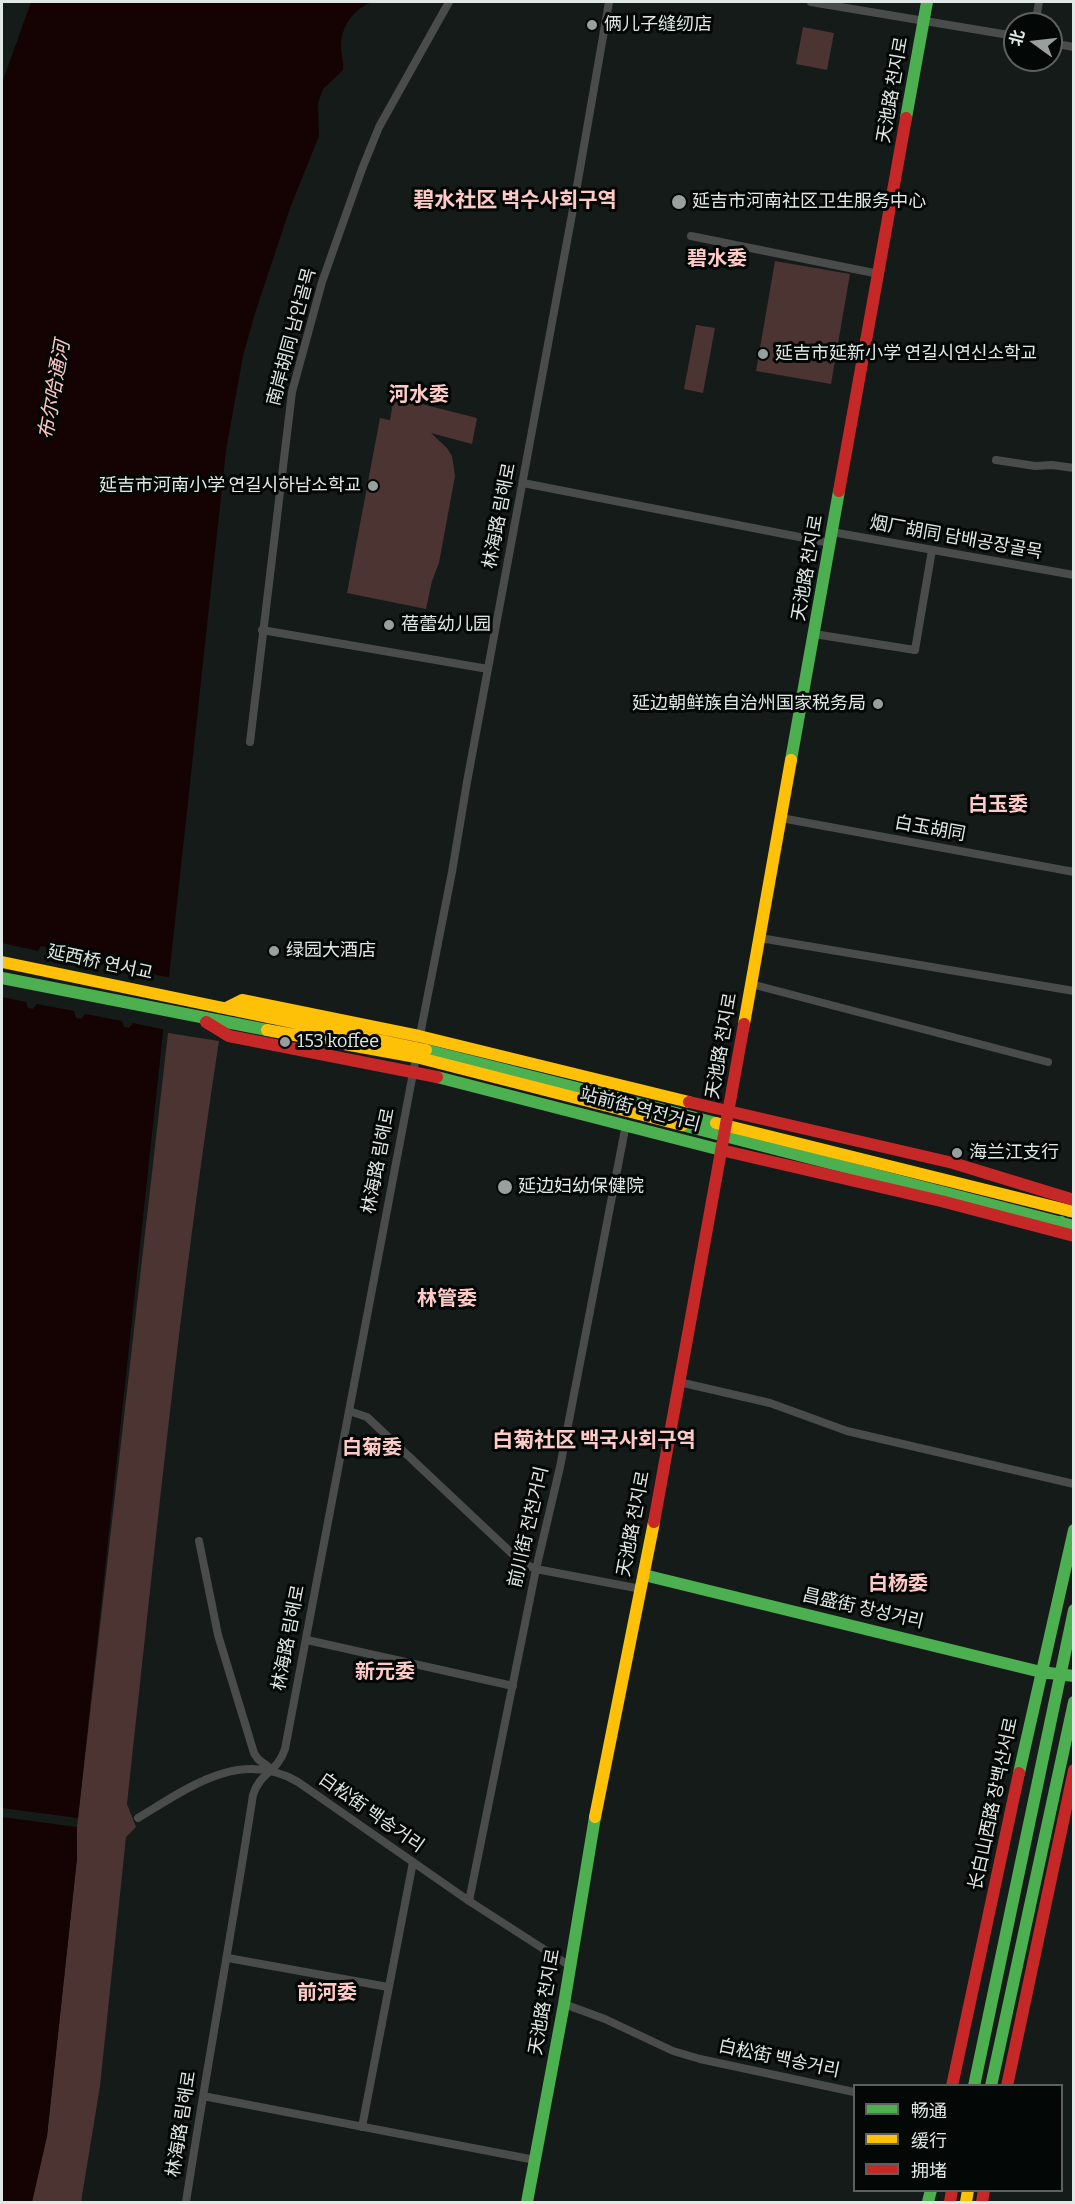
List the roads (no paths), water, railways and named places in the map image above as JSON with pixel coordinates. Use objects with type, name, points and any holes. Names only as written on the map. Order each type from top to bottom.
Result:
[{"type":"street","name":"南岸胡同 남안골목","points":[[250,742],[292,392],[316,302],[379,127],[449,2]]},
{"type":"street","name":"林海路 림해로","points":[[186,2202],[228,1958],[253,1795],[256,1784],[273,1770],[282,1758],[306,1640],[452,872],[609,2]]},
{"type":"street","points":[[811,2],[822,2],[1003,34]]},
{"type":"street","name":"天池路 천지로","points":[[527,2202],[564,2004],[593,1827],[644,1575],[726,1124],[927,2]]},
{"type":"street","points":[[691,236],[879,274]]},
{"type":"street","points":[[996,460],[1035,466],[1052,465],[1074,468]]},
{"type":"street","name":"烟厂胡同 담배공장골목","points":[[522,483],[831,538],[932,550],[1074,575]]},
{"type":"street","points":[[814,634],[915,650],[932,550]]},
{"type":"street","points":[[262,630],[488,669]]},
{"type":"street","name":"白玉胡同","points":[[781,818],[1074,872]]},
{"type":"street","points":[[759,938],[1074,991]]},
{"type":"street","name":"延西桥 연서교","points":[[2,962],[192,1000]]},
{"type":"street","name":"延西桥 연서교","points":[[2,978],[194,1017]]},
{"type":"street","points":[[751,984],[1048,1062]]},
{"type":"street","name":"站前街 역전거리","points":[[192,1000],[417,1047],[1073,1208]]},
{"type":"street","name":"站前街 역전거리","points":[[194,1017],[417,1047]]},
{"type":"street","name":"站前街 역전거리","points":[[194,1017],[229,1036],[413,1071],[721,1150],[941,1201],[1074,1235]]},
{"type":"street","name":"前川街 전천거리","points":[[469,1901],[536,1569],[560,1467],[626,1124]]},
{"type":"street","name":"站前街 역전거리","points":[[726,1124],[953,1163],[1073,1208]]},
{"type":"street","name":"站前街 역전거리","points":[[726,1124],[1067,1224]]},
{"type":"street","points":[[1067,1224],[1074,1235]]},
{"type":"street","points":[[679,1382],[770,1403],[847,1431],[1074,1484]]},
{"type":"street","points":[[349,1411],[366,1417],[516,1559],[536,1569],[641,1588]]},
{"type":"street","name":"长白山西路 장백산서로","points":[[952,2084],[1074,1530]]},
{"type":"street","points":[[199,1541],[208,1595],[218,1635],[251,1743],[258,1759],[273,1770]]},
{"type":"street","name":"昌盛街 창성거리","points":[[644,1575],[1041,1672],[1074,1676]]},
{"type":"street","points":[[974,2084],[1074,1610]]},
{"type":"street","points":[[306,1640],[513,1686]]},
{"type":"street","points":[[991,2084],[1074,1702]]},
{"type":"street","name":"白松街 백송거리","points":[[138,1818],[214,1776],[231,1771],[273,1770],[298,1782],[469,1901],[570,1966]]},
{"type":"street","points":[[1007,2084],[1074,1770]]},
{"type":"street","points":[[362,2127],[413,1862]]},
{"type":"street","points":[[228,1958],[388,1987]]},
{"type":"street","name":"白松街 백송거리","points":[[564,2004],[605,2019],[673,2051],[700,2059],[853,2092]]},
{"type":"street","points":[[203,2096],[535,2160]]},
{"type":"water","name":"布尔哈通河","points":[[31,2],[372,2],[354,14],[346,25],[341,46],[343,70],[323,89],[318,103],[319,136],[290,208],[255,313],[243,356],[226,450],[78,1818],[2,1808],[2,83]]},
{"type":"water","points":[[2,1817],[77,1827],[77,1858],[47,2136],[32,2202],[2,2202]]},
{"type":"place","name":"俩儿子缝纫店","points":[[592,25]]},
{"type":"place","name":"延吉市河南社区卫生服务中心","points":[[679,202]]},
{"type":"place","name":"延吉市延新小学 연길시연신소학교","points":[[763,354]]},
{"type":"place","name":"延吉市河南小学 연길시하남소학교","points":[[373,486]]},
{"type":"place","name":"蓓蕾幼儿园","points":[[389,625]]},
{"type":"place","name":"延边朝鲜族自治州国家税务局","points":[[878,704]]},
{"type":"place","name":"绿园大酒店","points":[[274,951]]},
{"type":"place","name":"153 koffee","points":[[285,1042]]},
{"type":"place","name":"海兰江支行","points":[[957,1153]]},
{"type":"place","name":"延边妇幼保健院","points":[[505,1187]]},
{"type":"district","name":"碧水社区 벽수사회구역","points":[[515,201]]},
{"type":"district","name":"碧水委","points":[[717,259]]},
{"type":"district","name":"河水委","points":[[419,395]]},
{"type":"district","name":"白玉委","points":[[998,805]]},
{"type":"district","name":"林管委","points":[[447,1299]]},
{"type":"district","name":"白菊社区 백국사회구역","points":[[594,1441]]},
{"type":"district","name":"白菊委","points":[[372,1448]]},
{"type":"district","name":"白杨委","points":[[898,1584]]},
{"type":"district","name":"新元委","points":[[385,1672]]},
{"type":"district","name":"前河委","points":[[327,1993]]}]
